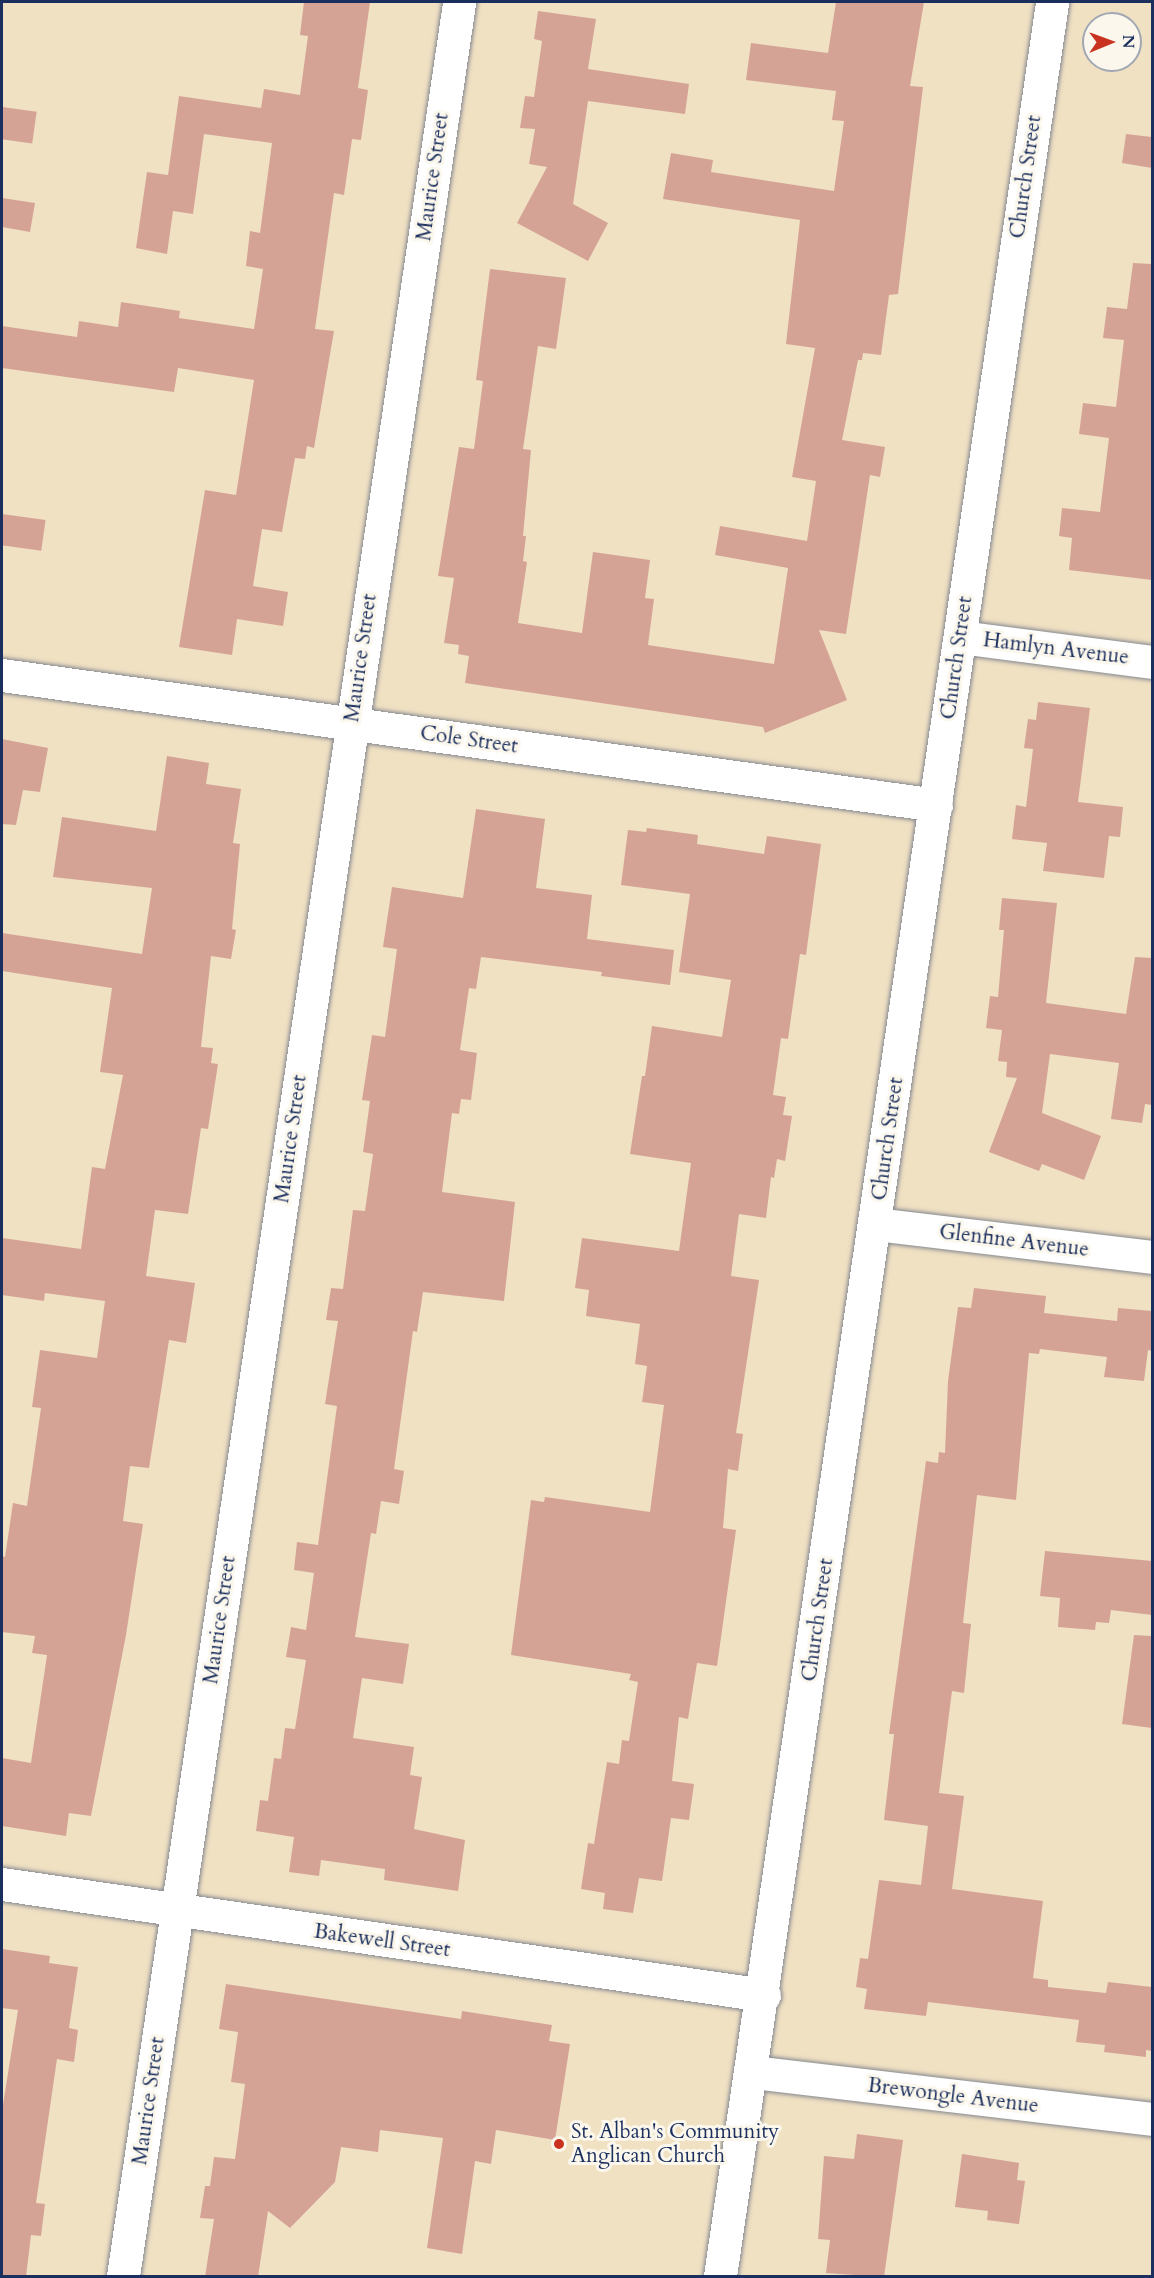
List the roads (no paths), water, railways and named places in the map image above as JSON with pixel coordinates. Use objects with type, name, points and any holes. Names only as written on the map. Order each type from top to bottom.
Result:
[{"type":"street","name":"Maurice Street","points":[[123,2277],[459,2]]},
{"type":"street","name":"Church Street","points":[[720,2277],[753,2072],[1052,2]]},
{"type":"street","name":"Hamlyn Avenue","points":[[960,637],[1152,662]]},
{"type":"street","name":"Cole Street","points":[[2,675],[936,805]]},
{"type":"street","name":"Glenfine Avenue","points":[[876,1224],[1152,1257]]},
{"type":"street","name":"Bakewell Street","points":[[2,1884],[764,1995]]},
{"type":"street","name":"Brewongle Avenue","points":[[753,2072],[1152,2119]]},
{"type":"place","name":"St. Alban's Community Anglican Church","points":[[559,2144]]}]
